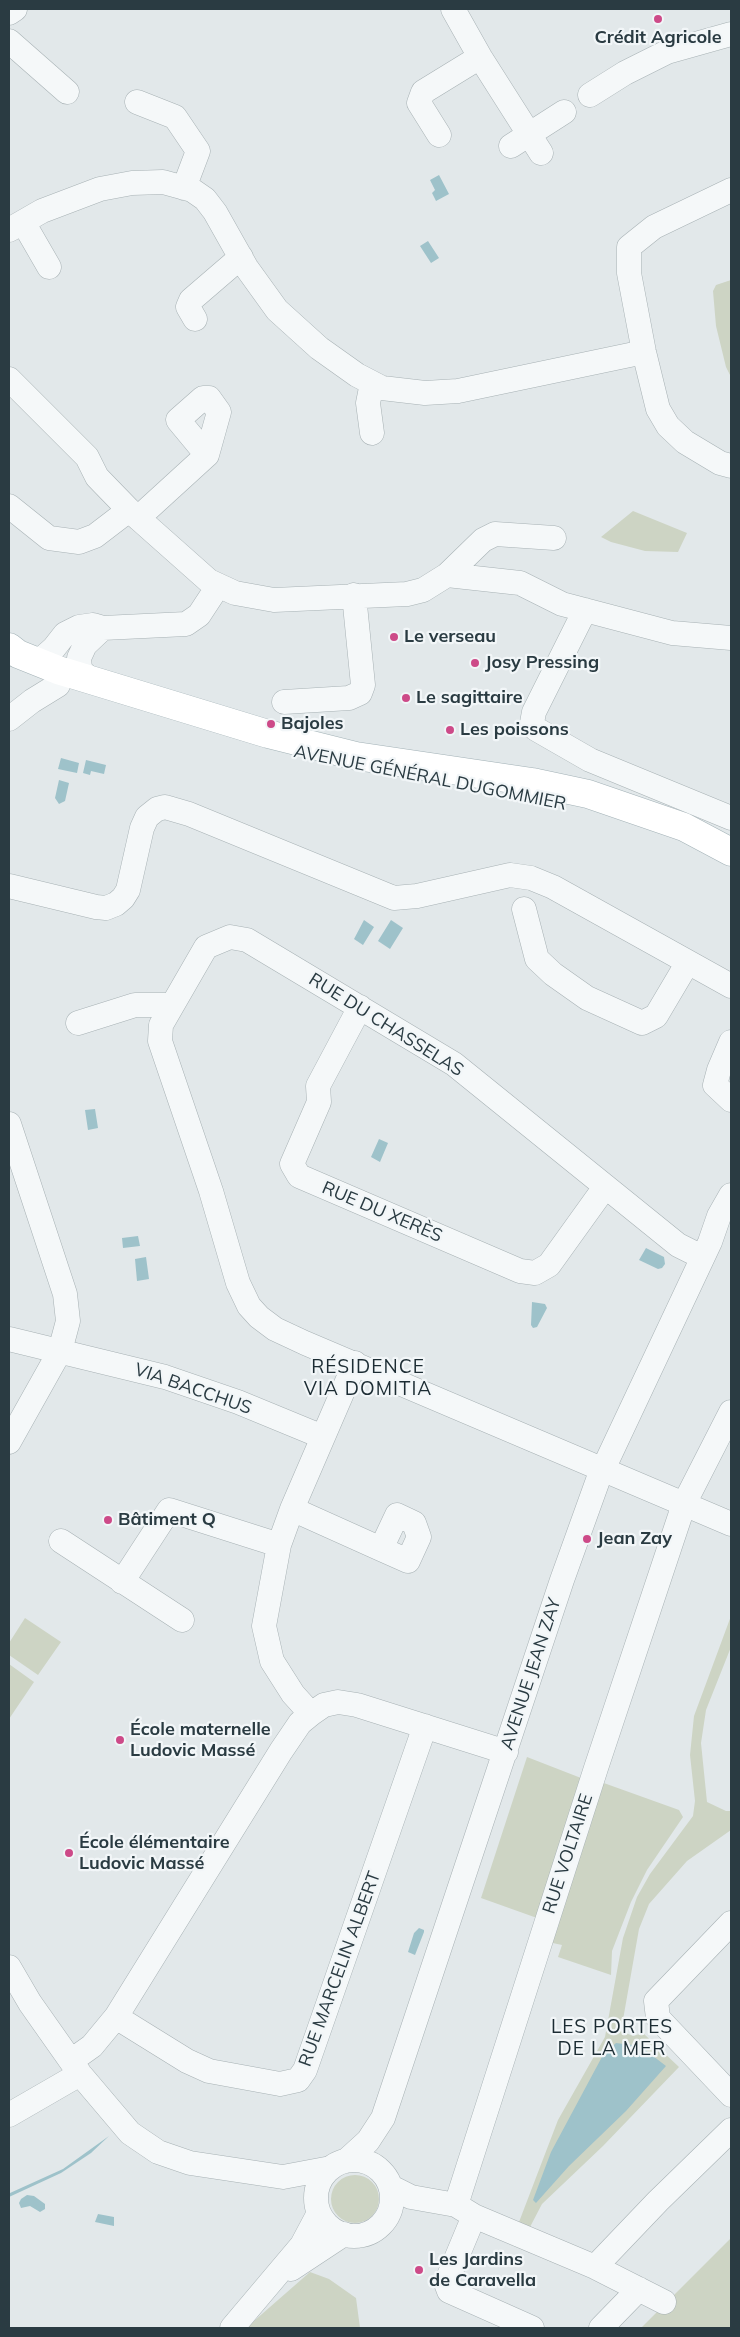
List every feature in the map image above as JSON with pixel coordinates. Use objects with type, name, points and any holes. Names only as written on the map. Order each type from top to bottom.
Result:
[{"type":"main road","name":"AVENUE GÉNÉRAL DUGOMMIER","points":[[9,647],[18,654],[37,663],[90,681],[268,734],[356,756],[532,782],[588,794],[684,827],[731,852]]},
{"type":"main road","name":"AVENUE GÉNÉRAL DUGOMMIER","points":[[9,664],[23,673],[58,685],[264,745],[351,767],[527,795],[631,820],[670,836],[731,868]]},
{"type":"street","points":[[9,13],[15,9]]},
{"type":"street","points":[[453,9],[527,144],[564,112]]},
{"type":"street","points":[[590,95],[625,73],[668,52],[731,34]]},
{"type":"street","points":[[9,41],[67,92]]},
{"type":"street","points":[[439,135],[420,103],[423,92],[480,57]]},
{"type":"street","points":[[137,102],[175,116],[198,151],[184,188]]},
{"type":"street","points":[[49,267],[16,226],[42,211],[100,189],[132,183],[163,182],[192,190],[205,199],[220,219],[241,257],[277,310],[319,348],[357,375],[382,388],[425,393],[458,391],[644,352]]},
{"type":"street","points":[[731,190],[654,227],[629,247],[629,273],[644,352],[658,409],[668,426],[685,442],[720,463],[731,466]]},
{"type":"street","points":[[195,319],[188,307],[191,300],[241,257]]},
{"type":"street","points":[[9,379],[86,456],[97,477],[134,514],[176,553],[218,586],[235,593],[274,600],[407,594],[423,590],[447,575],[483,540],[495,534],[554,538]]},
{"type":"street","points":[[372,383],[368,403],[372,433]]},
{"type":"street","points":[[9,506],[49,538],[80,542],[95,536],[134,514],[207,456]]},
{"type":"street","points":[[447,575],[520,583],[555,602],[672,633],[731,638]]},
{"type":"street","points":[[37,663],[54,648],[65,634],[79,627],[93,625],[102,628],[186,624],[199,616],[218,586]]},
{"type":"street","points":[[284,702],[349,698],[360,693],[363,685],[354,595]]},
{"type":"street","points":[[585,610],[534,712],[532,723],[536,729],[590,760],[731,818]]},
{"type":"street","points":[[90,681],[80,670],[80,658],[85,645],[102,628]]},
{"type":"street","points":[[9,719],[32,701],[58,685]]},
{"type":"street","points":[[9,886],[96,907],[106,908],[116,904],[128,890],[142,828],[147,818],[157,809],[165,807],[189,814],[394,898],[417,896],[510,875],[531,878],[553,887],[731,986]]},
{"type":"street","points":[[524,909],[537,958],[552,974],[587,998],[642,1023],[656,1016],[688,962]]},
{"type":"street","name":"RUE DU CHASSELAS","points":[[355,1363],[275,1329],[259,1318],[249,1306],[238,1283],[211,1191],[160,1041],[161,1025],[206,947],[230,936],[247,940],[454,1064],[678,1244],[706,1249]]},
{"type":"street","points":[[78,1023],[135,1004],[172,1005]]},
{"type":"street","name":"RUE DU XERÈS","points":[[360,1007],[318,1086],[318,1102],[292,1164],[299,1176],[520,1272],[535,1273],[549,1264],[605,1187]]},
{"type":"street","points":[[731,1042],[715,1085],[731,1100]]},
{"type":"street","points":[[9,1124],[65,1294],[68,1321],[60,1351],[9,1442]]},
{"type":"street","name":"AVENUE JEAN ZAY","points":[[339,2165],[368,2141],[383,2118],[562,1580],[603,1469],[706,1249],[719,1216],[731,1195]]},
{"type":"street","name":"AVENUE JEAN ZAY","points":[[706,1249],[731,1218]]},
{"type":"street","name":"VIA BACCHUS","points":[[9,1339],[165,1377],[238,1402],[322,1437]]},
{"type":"street","points":[[311,1714],[293,1694],[272,1661],[267,1647],[264,1626],[279,1545],[322,1437],[355,1363],[731,1524]]},
{"type":"street","name":"RUE VOLTAIRE","points":[[532,2328],[449,2291],[446,2283],[465,2211],[592,1778],[684,1504],[731,1412]]},
{"type":"street","points":[[292,1509],[381,1549]]},
{"type":"street","points":[[122,1582],[169,1510],[279,1545]]},
{"type":"street","points":[[61,1541],[182,1620]]},
{"type":"street","points":[[9,2115],[76,2067],[116,2017],[300,1723],[311,1714],[324,1705],[338,1702],[357,1705],[506,1752]]},
{"type":"street","name":"RUE MARCELIN ALBERT","points":[[116,2017],[187,2061],[209,2072],[280,2084],[298,2080],[305,2070],[425,1726]]},
{"type":"street","points":[[731,1923],[656,2001],[658,2018],[731,2095]]},
{"type":"street","points":[[9,1967],[30,2003],[76,2067],[130,2133],[158,2152],[190,2163],[283,2177],[339,2165],[368,2163],[394,2192],[465,2211],[595,2267],[664,2302]]},
{"type":"street","name":"AVENUE JEAN ZAY","points":[[383,2118],[381,2148],[394,2192]]},
{"type":"street","points":[[595,2267],[658,2201],[731,2130]]},
{"type":"street","points":[[232,2328],[302,2245],[318,2208],[320,2184],[339,2165]]},
{"type":"street","points":[[283,2177],[306,2192],[329,2226],[344,2234],[357,2236],[370,2233],[380,2225],[394,2192]]},
{"type":"street","points":[[268,2286],[344,2234]]},
{"type":"street","points":[[601,2328],[639,2289]]},
{"type":"green space","points":[[731,280],[731,377],[726,367],[716,326],[713,291],[716,285]]},
{"type":"green space","points":[[633,511],[687,533],[678,552],[645,551],[611,542],[601,537]]},
{"type":"green space","points":[[731,1616],[731,1647],[706,1710],[701,1743],[707,1802],[726,1811],[731,1811],[731,1830],[687,1861],[649,1904],[639,1929],[621,2031],[633,2036],[643,2033],[679,2067],[603,2146],[542,2204],[530,2227],[519,2222],[558,2120],[605,2037],[623,1938],[637,1897],[650,1874],[693,1816],[695,1801],[690,1755],[694,1716]]},
{"type":"green space","points":[[25,1618],[61,1642],[38,1675],[9,1655],[9,1643]]},
{"type":"green space","points":[[9,1664],[34,1682],[9,1719]]},
{"type":"green space","points":[[527,1757],[581,1778],[537,1918],[481,1898]]},
{"type":"green space","points":[[601,1782],[679,1810],[683,1817],[647,1870],[631,1902],[612,1951],[611,1975],[558,1957],[562,1945],[548,1942]]},
{"type":"green space","points":[[350,2175],[360,2175],[372,2182],[379,2194],[379,2204],[372,2216],[360,2223],[350,2223],[342,2219],[335,2212],[331,2204],[331,2194],[335,2186],[342,2179]]},
{"type":"green space","points":[[731,2238],[731,2328],[641,2328]]},
{"type":"green space","points":[[310,2272],[329,2279],[356,2298],[360,2328],[246,2328]]},
{"type":"water","points":[[439,175],[449,194],[436,201],[432,193],[435,190],[430,180]]},
{"type":"water","points":[[428,241],[439,258],[431,263],[420,246]]},
{"type":"water","points":[[61,758],[79,763],[77,773],[58,769]]},
{"type":"water","points":[[86,760],[106,765],[104,774],[91,771],[90,775],[83,773]]},
{"type":"water","points":[[59,780],[69,783],[65,801],[59,804],[55,798]]},
{"type":"water","points":[[364,920],[374,927],[363,945],[354,939]]},
{"type":"water","points":[[391,920],[403,928],[390,949],[378,941]]},
{"type":"water","points":[[95,1109],[98,1128],[88,1130],[85,1110]]},
{"type":"water","points":[[379,1139],[388,1143],[380,1162],[371,1157]]},
{"type":"water","points":[[138,1236],[140,1246],[123,1248],[122,1238]]},
{"type":"water","points":[[646,1248],[664,1257],[665,1264],[662,1268],[658,1269],[639,1260]]},
{"type":"water","points":[[146,1257],[149,1279],[137,1281],[135,1259]]},
{"type":"water","points":[[532,1302],[545,1304],[547,1308],[537,1327],[533,1328],[531,1325]]},
{"type":"water","points":[[419,1928],[424,1930],[424,1932],[415,1955],[408,1952],[414,1933]]},
{"type":"water","points":[[616,2043],[640,2046],[666,2066],[626,2111],[569,2166],[536,2203],[533,2200],[551,2152],[603,2055]]},
{"type":"water","points":[[109,2136],[91,2153],[61,2173],[9,2197],[10,2193],[63,2169]]},
{"type":"water","points":[[27,2195],[34,2196],[45,2204],[45,2209],[40,2212],[30,2206],[21,2208],[19,2203]]},
{"type":"water","points":[[98,2214],[114,2217],[114,2226],[95,2222]]},
{"type":"place","name":"Crédit Agricole","points":[[658,19]]},
{"type":"place","name":"Le verseau","points":[[394,637]]},
{"type":"place","name":"Josy Pressing","points":[[475,663]]},
{"type":"place","name":"Le sagittaire","points":[[406,698]]},
{"type":"place","name":"Bajoles","points":[[271,724]]},
{"type":"place","name":"Les poissons","points":[[450,730]]},
{"type":"place","name":"Bâtiment Q","points":[[108,1520]]},
{"type":"place","name":"Jean Zay","points":[[587,1539]]},
{"type":"place","name":"École maternelle Ludovic Massé","points":[[120,1740]]},
{"type":"place","name":"École élémentaire Ludovic Massé","points":[[69,1853]]},
{"type":"place","name":"Les Jardins de Caravella","points":[[419,2270]]},
{"type":"district","name":"RÉSIDENCE VIA DOMITIA","points":[[368,1378]]},
{"type":"district","name":"LES PORTES DE LA MER","points":[[612,2038]]}]
